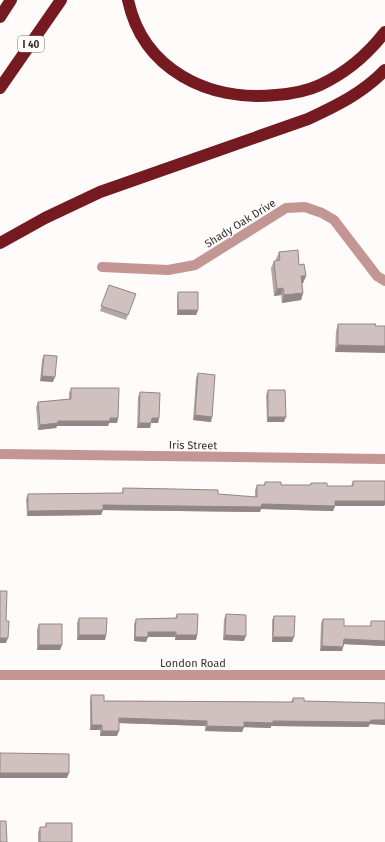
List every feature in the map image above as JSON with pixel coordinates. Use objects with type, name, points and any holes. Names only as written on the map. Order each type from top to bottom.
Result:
[{"type":"highway","points":[[0,16],[11,0]]},
{"type":"highway","name":"I 40","points":[[0,88],[61,0]]},
{"type":"highway","points":[[128,0],[131,14],[148,46],[165,65],[194,83],[222,93],[255,97],[290,94],[320,86],[350,68],[372,48],[385,32]]},
{"type":"highway","points":[[0,243],[45,218],[100,192],[308,119],[335,107],[358,93],[385,70]]},
{"type":"street","name":"Shady Oak Drive","points":[[102,266],[168,270],[195,265],[286,208],[305,207],[322,212],[334,220],[377,276],[385,281]]},
{"type":"street","name":"Iris Street","points":[[0,454],[385,459]]},
{"type":"street","name":"London Road","points":[[0,675],[385,675]]},
{"type":"building","points":[[298,250],[299,265],[304,264],[306,276],[301,276],[303,293],[284,295],[283,288],[277,289],[274,261],[280,260],[279,252]]},
{"type":"building","points":[[109,285],[136,294],[128,315],[101,306]]},
{"type":"building","points":[[178,292],[198,292],[198,310],[178,310]]},
{"type":"building","points":[[338,324],[376,324],[375,326],[385,326],[385,346],[338,345]]},
{"type":"building","points":[[44,355],[57,356],[55,377],[42,376]]},
{"type":"building","points":[[198,373],[215,375],[212,417],[195,415]]},
{"type":"building","points":[[71,388],[119,388],[118,418],[110,418],[110,421],[58,421],[58,423],[40,425],[38,402],[71,399]]},
{"type":"building","points":[[268,390],[285,390],[286,417],[268,417]]},
{"type":"building","points":[[140,392],[160,393],[159,418],[152,418],[151,423],[139,423]]},
{"type":"building","points":[[353,481],[385,481],[385,501],[335,501],[335,506],[262,504],[261,507],[103,505],[103,510],[28,511],[28,494],[123,493],[123,488],[218,490],[218,494],[257,497],[257,485],[265,485],[265,482],[281,482],[281,485],[311,485],[311,483],[327,483],[327,486],[353,486]]},
{"type":"building","points":[[0,591],[7,591],[6,621],[9,621],[8,638],[0,638]]},
{"type":"building","points":[[177,614],[198,614],[197,635],[176,635],[176,632],[148,632],[148,637],[135,637],[136,619],[177,618]]},
{"type":"building","points":[[226,614],[246,615],[246,636],[225,635]]},
{"type":"building","points":[[274,616],[295,616],[294,637],[273,637]]},
{"type":"building","points":[[79,618],[107,618],[106,635],[79,635]]},
{"type":"building","points":[[323,619],[344,619],[344,626],[371,626],[371,621],[385,621],[385,641],[344,639],[343,647],[322,646]]},
{"type":"building","points":[[39,624],[62,624],[62,645],[39,645]]},
{"type":"building","points":[[91,695],[104,695],[104,701],[293,702],[293,698],[304,698],[304,701],[385,703],[385,720],[371,720],[370,722],[244,722],[244,727],[207,726],[207,721],[119,718],[119,731],[102,731],[102,725],[92,725]]},
{"type":"building","points":[[0,753],[69,754],[69,773],[0,773]]},
{"type":"building","points":[[0,821],[6,821],[7,842],[0,842]]},
{"type":"building","points":[[46,823],[72,823],[72,842],[40,842],[40,827],[46,827]]}]
